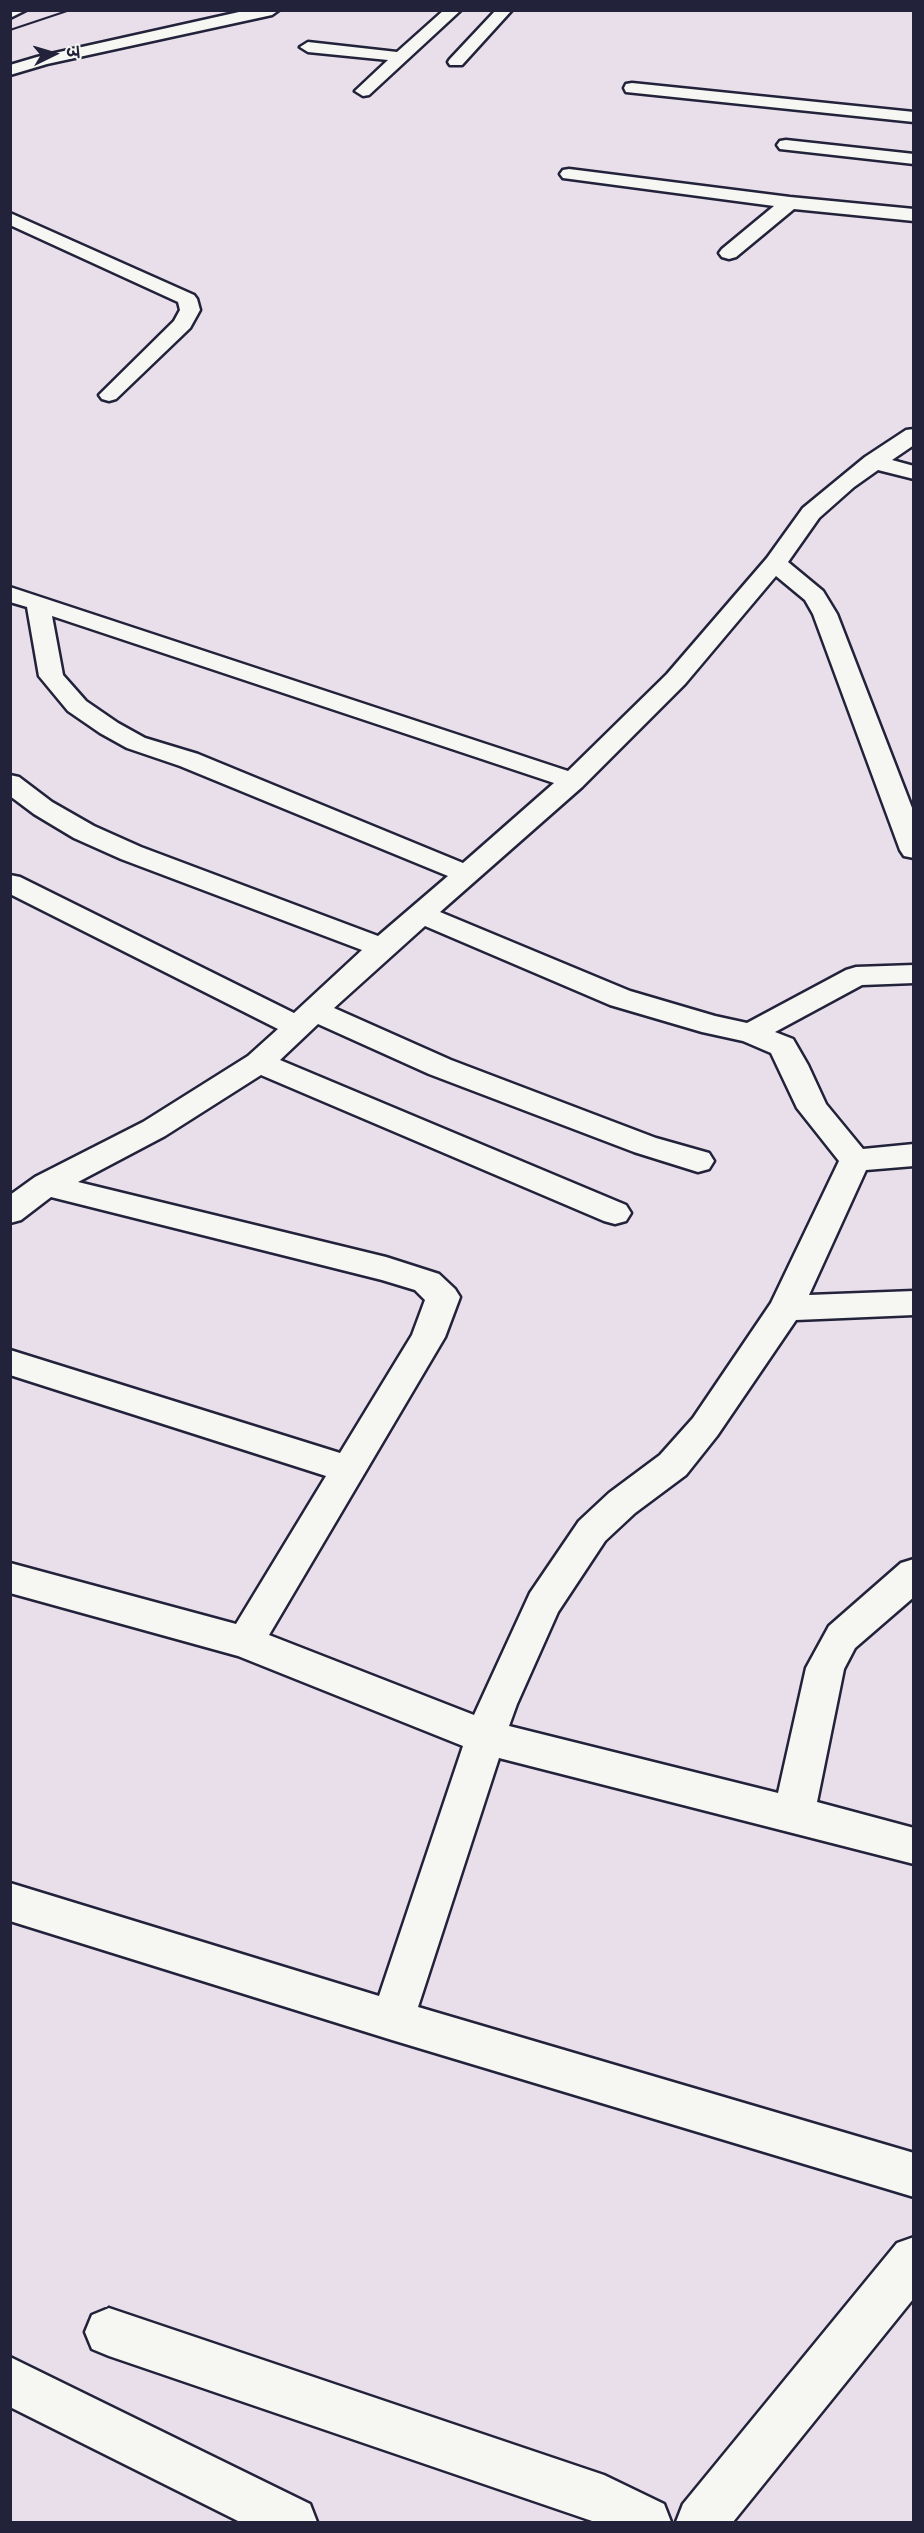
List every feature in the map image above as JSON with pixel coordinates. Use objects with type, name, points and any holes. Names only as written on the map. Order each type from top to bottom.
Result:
[{"type":"street","points":[[10,14],[20,10]]},
{"type":"street","points":[[10,70],[43,60],[273,10]]},
{"type":"street","points":[[363,91],[454,10]]},
{"type":"street","points":[[456,62],[505,10]]},
{"type":"street","points":[[308,46],[401,57]]},
{"type":"street","points":[[632,88],[914,117]]},
{"type":"street","points":[[786,145],[914,159]]},
{"type":"street","points":[[569,174],[790,203],[914,215]]},
{"type":"street","points":[[729,253],[790,203]]},
{"type":"street","points":[[10,218],[187,299],[190,310],[183,324],[109,395]]},
{"type":"street","points":[[13,1208],[46,1185],[154,1129],[259,1063],[304,1018],[573,782],[676,679],[775,563],[811,513],[873,462],[914,435]]},
{"type":"street","points":[[873,462],[914,473]]},
{"type":"street","points":[[775,563],[815,596],[825,614],[914,850]]},
{"type":"street","points":[[10,594],[573,782]]},
{"type":"street","points":[[38,603],[51,676],[77,706],[109,728],[136,743],[189,760],[467,874]]},
{"type":"street","points":[[10,783],[43,808],[84,832],[131,853],[383,948]]},
{"type":"street","points":[[10,883],[304,1018],[645,1145],[698,1161]]},
{"type":"street","points":[[421,914],[620,998],[712,1025],[751,1033],[782,1046],[794,1065],[812,1108],[855,1160]]},
{"type":"street","points":[[751,1033],[856,976],[914,974]]},
{"type":"street","points":[[259,1063],[615,1213]]},
{"type":"street","points":[[855,1160],[914,1155]]},
{"type":"street","points":[[392,2020],[488,1738],[497,1704],[543,1604],[592,1531],[622,1503],[673,1465],[705,1427],[786,1308],[855,1160]]},
{"type":"street","points":[[46,1185],[386,1269],[427,1282],[443,1297],[428,1337],[245,1642]]},
{"type":"street","points":[[786,1308],[914,1303]]},
{"type":"street","points":[[10,1362],[349,1470]]},
{"type":"street","points":[[794,1814],[825,1668],[842,1637],[914,1574]]},
{"type":"street","points":[[10,1578],[245,1642],[488,1738],[914,1846]]},
{"type":"street","points":[[10,1902],[392,2020],[914,2175]]},
{"type":"street","points":[[701,2523],[914,2260]]},
{"type":"street","points":[[109,2332],[604,2500],[646,2523]]},
{"type":"street","points":[[10,2381],[292,2523]]},
{"type":"railway","points":[[10,30],[70,10]]}]
